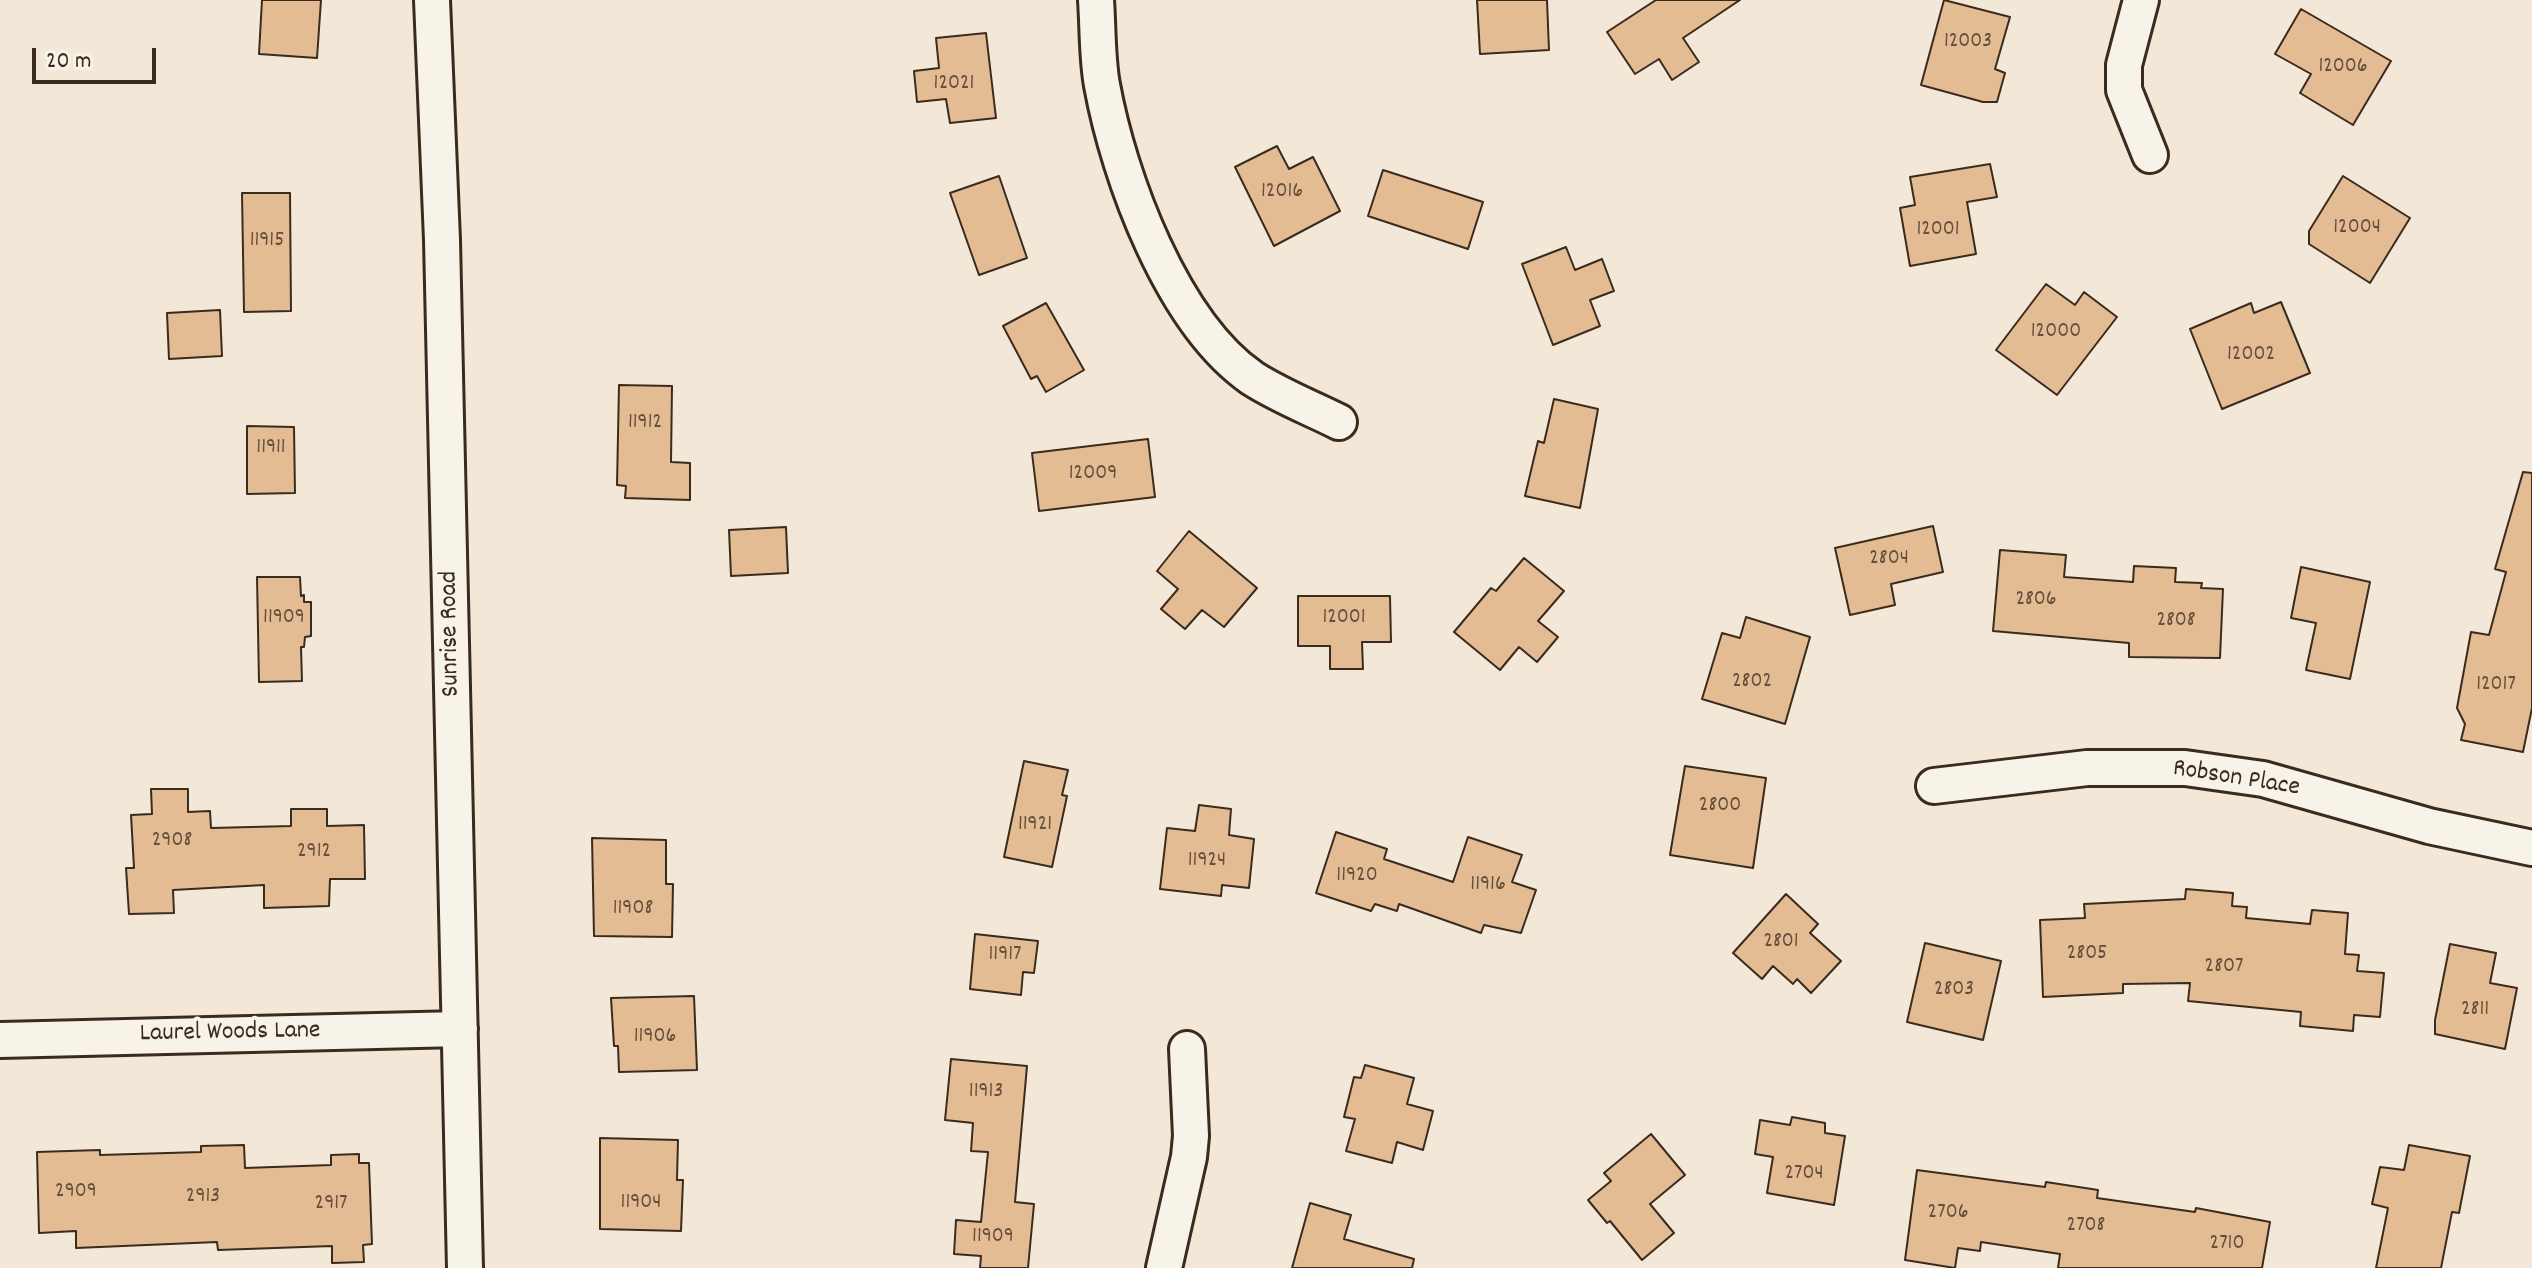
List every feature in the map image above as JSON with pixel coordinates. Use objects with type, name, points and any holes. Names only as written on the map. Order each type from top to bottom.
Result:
[{"type":"street","name":"Sunrise Road","points":[[432,0],[443,268],[465,1268]]},
{"type":"street","points":[[1096,0],[1101,84],[1119,157],[1140,216],[1175,285],[1218,346],[1252,378],[1339,422]]},
{"type":"street","points":[[2141,0],[2124,65],[2124,90],[2150,155]]},
{"type":"street","name":"Robson Place","points":[[1934,786],[2087,768],[2185,768],[2263,779],[2429,826],[2532,848]]},
{"type":"street","name":"Laurel Woods Lane","points":[[0,1040],[460,1029]]},
{"type":"street","points":[[1164,1268],[1191,1136],[1187,1049]]},
{"type":"building","points":[[262,0],[321,0],[317,58],[259,54]]},
{"type":"building","points":[[1477,0],[1547,0],[1549,50],[1480,54]]},
{"type":"building","points":[[1656,0],[1740,0],[1683,38],[1699,62],[1672,80],[1659,59],[1635,74],[1607,32]]},
{"type":"building","points":[[1944,0],[2010,17],[1995,69],[2005,73],[1997,102],[1983,102],[1921,85]]},
{"type":"building","points":[[2301,9],[2391,61],[2353,125],[2300,93],[2311,74],[2275,54]]},
{"type":"building","points":[[986,33],[996,118],[950,123],[946,99],[917,102],[914,71],[939,68],[936,38]]},
{"type":"building","points":[[1277,146],[1289,169],[1313,157],[1340,211],[1274,246],[1235,167]]},
{"type":"building","points":[[1990,164],[1997,197],[1967,202],[1976,254],[1910,266],[1900,208],[1915,205],[1910,177]]},
{"type":"building","points":[[1383,170],[1483,202],[1468,249],[1368,216]]},
{"type":"building","points":[[999,176],[1027,258],[979,275],[950,193]]},
{"type":"building","points":[[2343,176],[2410,218],[2370,283],[2309,244],[2309,231]]},
{"type":"building","points":[[242,193],[290,193],[291,311],[244,312]]},
{"type":"building","points":[[1566,247],[1575,270],[1602,259],[1614,291],[1590,300],[1600,326],[1553,345],[1522,264]]},
{"type":"building","points":[[2046,284],[2075,305],[2084,292],[2117,317],[2057,395],[1996,350]]},
{"type":"building","points":[[2281,302],[2310,373],[2222,409],[2190,329],[2251,303],[2254,313]]},
{"type":"building","points":[[1046,303],[1084,370],[1046,392],[1037,376],[1031,379],[1003,326]]},
{"type":"building","points":[[220,310],[222,356],[169,359],[167,313]]},
{"type":"building","points":[[619,385],[672,386],[671,462],[690,463],[690,500],[625,498],[626,486],[617,485]]},
{"type":"building","points":[[1554,399],[1598,409],[1580,508],[1525,496],[1538,441],[1544,443]]},
{"type":"building","points":[[247,426],[294,427],[295,493],[247,494]]},
{"type":"building","points":[[1148,439],[1155,497],[1039,511],[1032,453]]},
{"type":"building","points":[[2523,472],[2532,473],[2532,708],[2523,752],[2461,740],[2465,724],[2457,708],[2471,632],[2489,635],[2506,572],[2495,569]]},
{"type":"building","points":[[1933,526],[1943,572],[1891,584],[1895,605],[1850,615],[1835,548]]},
{"type":"building","points":[[786,527],[788,573],[731,576],[729,530]]},
{"type":"building","points":[[1189,531],[1257,588],[1224,627],[1202,610],[1185,629],[1161,609],[1178,589],[1157,571]]},
{"type":"building","points":[[2000,550],[2066,555],[2064,577],[2133,582],[2134,566],[2176,568],[2175,582],[2202,583],[2201,588],[2223,589],[2220,658],[2129,657],[2129,643],[1993,631]]},
{"type":"building","points":[[1524,558],[1564,591],[1538,621],[1558,637],[1537,662],[1519,647],[1500,670],[1454,632],[1491,588],[1496,591]]},
{"type":"building","points":[[2301,567],[2370,582],[2350,679],[2306,670],[2316,623],[2291,618]]},
{"type":"building","points":[[257,577],[300,577],[301,596],[304,595],[304,602],[311,602],[311,636],[305,637],[304,647],[301,647],[302,681],[259,682]]},
{"type":"building","points":[[1298,596],[1390,596],[1391,642],[1362,642],[1363,669],[1330,669],[1330,646],[1298,646]]},
{"type":"building","points":[[1746,617],[1810,637],[1785,724],[1702,699],[1722,633],[1740,638]]},
{"type":"building","points":[[1024,761],[1068,770],[1062,795],[1067,796],[1052,867],[1004,857]]},
{"type":"building","points":[[1685,766],[1766,778],[1753,868],[1670,855]]},
{"type":"building","points":[[151,789],[188,789],[188,812],[210,811],[211,828],[291,826],[291,809],[327,809],[327,826],[364,825],[365,879],[330,879],[329,906],[264,908],[264,885],[173,890],[174,913],[129,914],[126,868],[134,868],[131,815],[152,814]]},
{"type":"building","points":[[1199,805],[1231,809],[1229,835],[1254,839],[1249,888],[1222,885],[1221,896],[1160,889],[1167,828],[1195,831]]},
{"type":"building","points":[[1336,832],[1387,849],[1384,859],[1453,882],[1468,837],[1522,855],[1512,882],[1536,890],[1521,933],[1484,925],[1481,933],[1399,904],[1397,911],[1375,904],[1371,911],[1316,893]]},
{"type":"building","points":[[592,838],[666,840],[666,884],[673,884],[672,937],[594,936]]},
{"type":"building","points":[[2186,889],[2233,893],[2232,906],[2247,907],[2246,918],[2310,924],[2312,910],[2348,913],[2345,954],[2359,955],[2357,971],[2384,973],[2380,1017],[2354,1015],[2353,1031],[2300,1026],[2301,1012],[2188,1001],[2190,983],[2123,984],[2123,993],[2043,997],[2040,920],[2085,918],[2084,904],[2185,899]]},
{"type":"building","points":[[1786,894],[1818,924],[1810,933],[1841,961],[1811,993],[1797,979],[1793,984],[1773,966],[1762,979],[1733,953]]},
{"type":"building","points":[[975,934],[1038,941],[1034,973],[1023,972],[1021,995],[970,989]]},
{"type":"building","points":[[1925,943],[2001,961],[1983,1040],[1907,1022]]},
{"type":"building","points":[[2450,944],[2496,953],[2490,983],[2517,988],[2505,1049],[2435,1034]]},
{"type":"building","points":[[694,996],[697,1070],[619,1072],[611,998]]},
{"type":"building","points":[[951,1059],[1027,1066],[1015,1202],[1034,1204],[1028,1268],[980,1268],[981,1256],[954,1254],[956,1220],[981,1222],[988,1152],[971,1151],[973,1123],[945,1120]]},
{"type":"building","points":[[1365,1065],[1414,1078],[1407,1104],[1433,1111],[1423,1150],[1397,1142],[1392,1163],[1346,1151],[1355,1119],[1344,1117],[1354,1077],[1361,1078]]},
{"type":"building","points":[[1792,1117],[1825,1123],[1825,1133],[1845,1136],[1834,1205],[1767,1193],[1773,1157],[1755,1154],[1760,1120],[1790,1125]]},
{"type":"building","points":[[1651,1134],[1685,1175],[1650,1204],[1674,1233],[1642,1260],[1588,1200],[1611,1181],[1604,1173]]},
{"type":"building","points":[[600,1138],[678,1140],[677,1180],[683,1180],[681,1231],[600,1229]]},
{"type":"building","points":[[244,1145],[245,1168],[331,1165],[331,1155],[359,1154],[359,1163],[369,1163],[372,1244],[363,1245],[364,1262],[332,1263],[332,1246],[218,1250],[217,1242],[76,1248],[76,1231],[39,1233],[37,1152],[100,1150],[100,1155],[201,1152],[201,1146]]},
{"type":"building","points":[[2409,1145],[2470,1156],[2459,1213],[2452,1212],[2441,1268],[2376,1268],[2388,1208],[2372,1204],[2380,1167],[2404,1170]]},
{"type":"building","points":[[1917,1170],[2045,1187],[2046,1182],[2098,1190],[2097,1198],[2195,1212],[2196,1208],[2270,1222],[2262,1268],[2058,1268],[2060,1254],[1981,1242],[1980,1251],[1958,1248],[1955,1268],[1905,1260]]},
{"type":"building","points":[[1310,1203],[1351,1215],[1344,1239],[1414,1259],[1412,1268],[1292,1268]]}]
